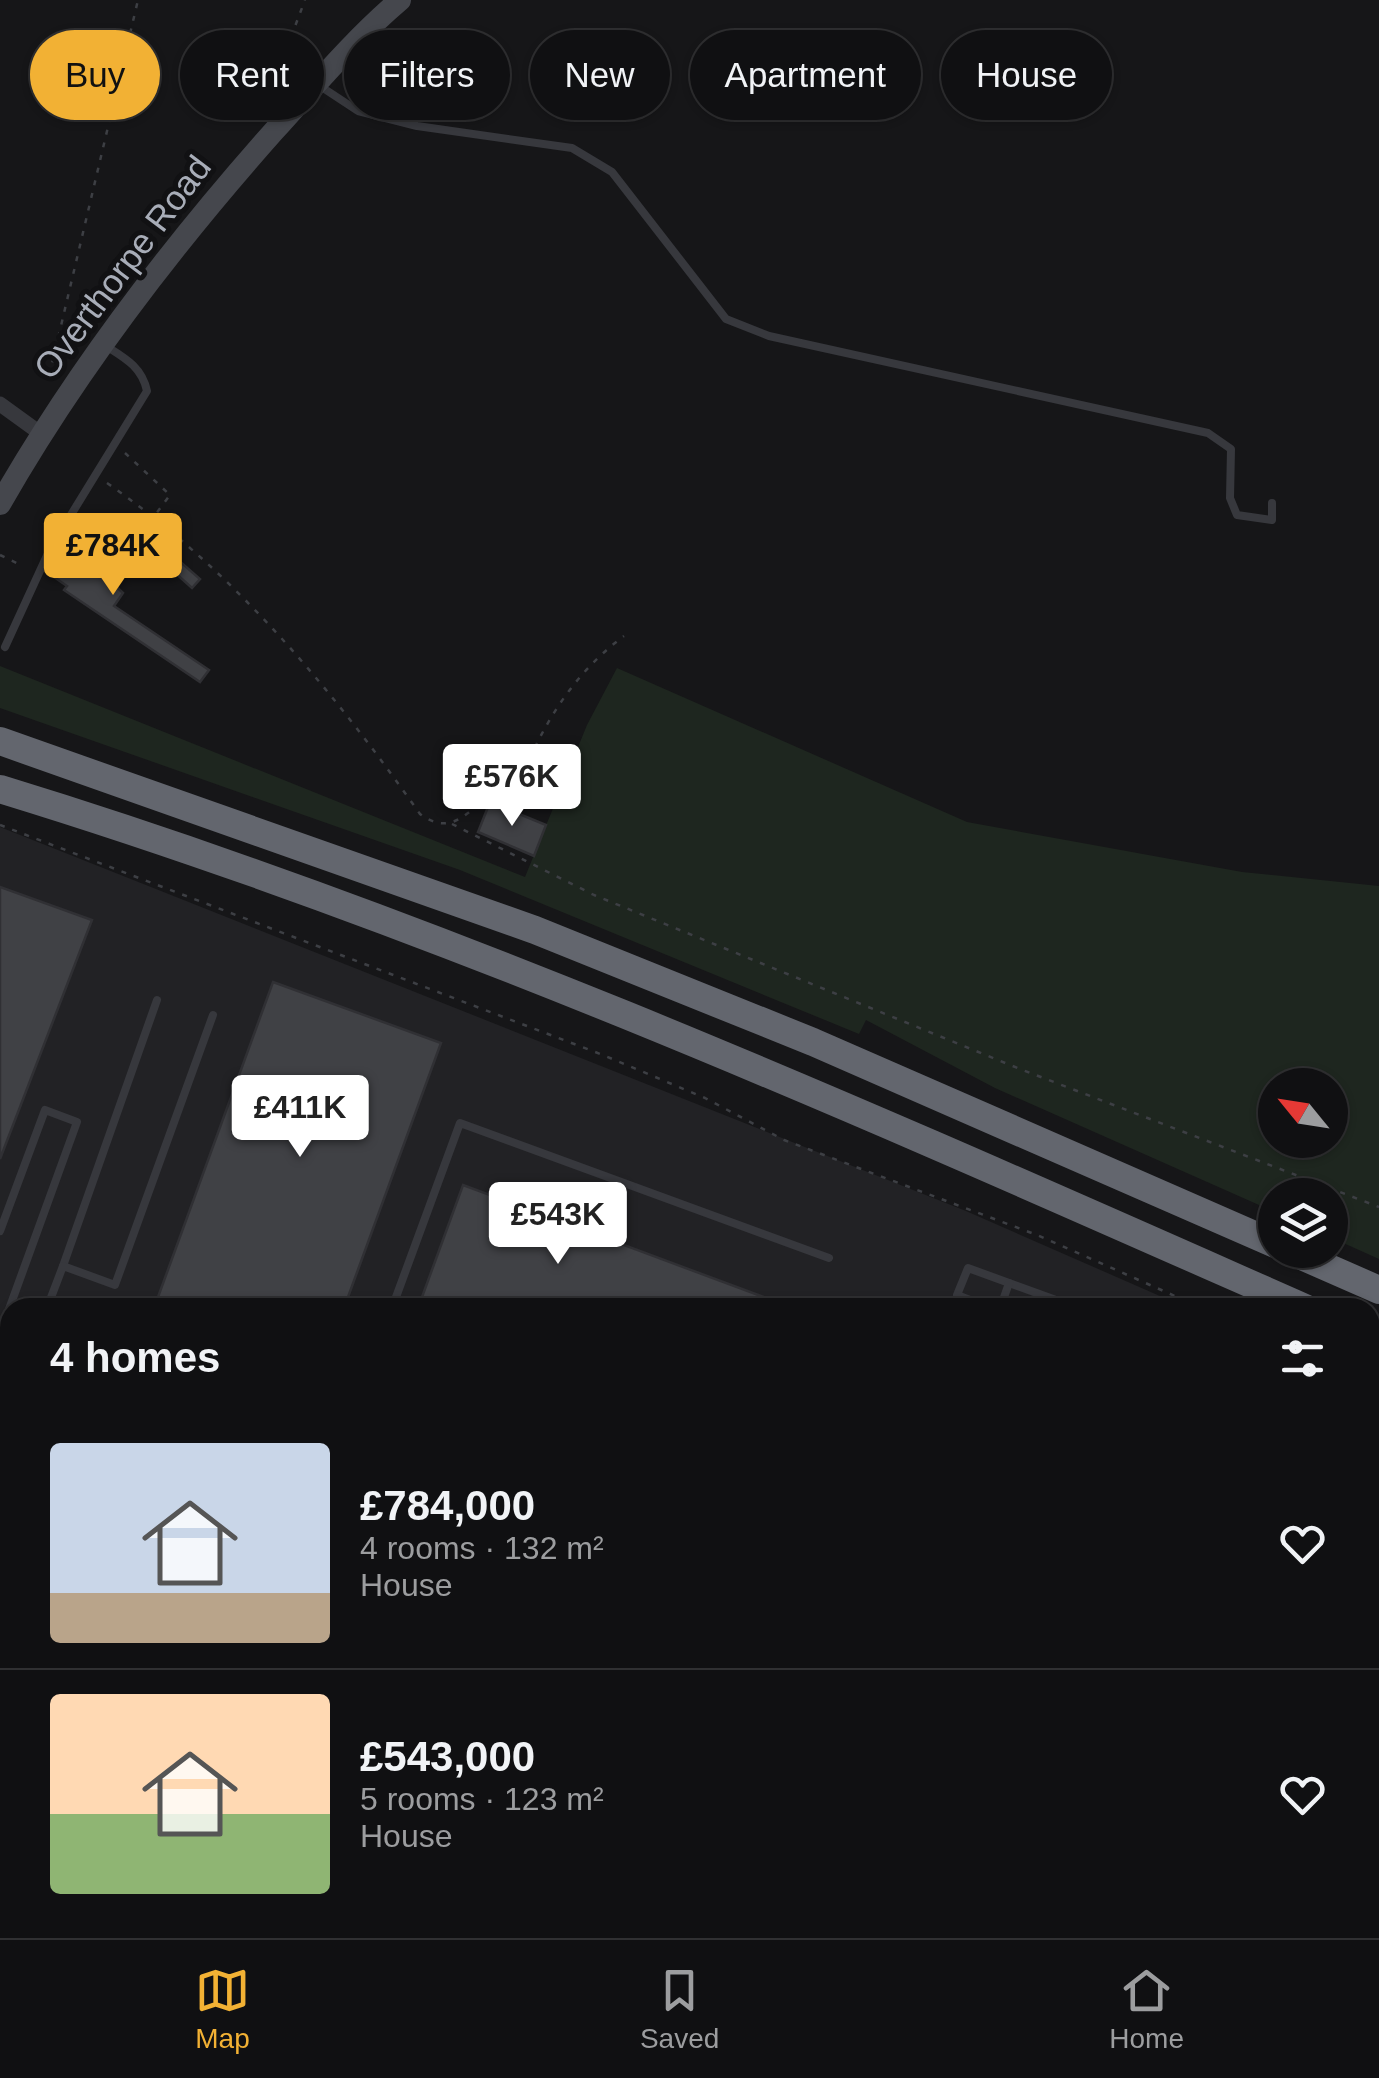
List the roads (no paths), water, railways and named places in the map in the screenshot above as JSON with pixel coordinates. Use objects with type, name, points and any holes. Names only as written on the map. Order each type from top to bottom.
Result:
[{"type":"highway","points":[[0,741],[535,930],[812,1042],[1258,1237]]},
{"type":"highway","points":[[0,790],[163,842],[570,993],[820,1094],[1283,1298]]},
{"type":"highway","points":[[1329,1268],[1379,1290]]},
{"type":"street","name":"Overthorpe Road","points":[[324,75],[365,30],[400,0]]},
{"type":"street","name":"Overthorpe Road","points":[[0,504],[40,433],[102,344],[206,207],[284,120]]},
{"type":"street","points":[[0,404],[40,433]]},
{"type":"lane","points":[[324,89],[358,111],[417,126],[572,148],[590,154],[612,172],[726,319],[769,336],[1208,434],[1231,449],[1230,498],[1237,515],[1272,520],[1272,503]]},
{"type":"lane","points":[[4,648],[50,549],[147,391],[144,377],[130,362],[102,344]]},
{"type":"lane","points":[[52,1298],[157,1000]]},
{"type":"lane","points":[[63,1266],[115,1285],[214,1015]]},
{"type":"lane","points":[[0,1231],[44,1110],[77,1122],[13,1298]]},
{"type":"lane","points":[[396,1298],[460,1123],[829,1258]]},
{"type":"lane","points":[[965,1298],[957,1295],[968,1268],[1050,1298]]},
{"type":"lane","points":[[1004,1298],[1009,1283]]}]
